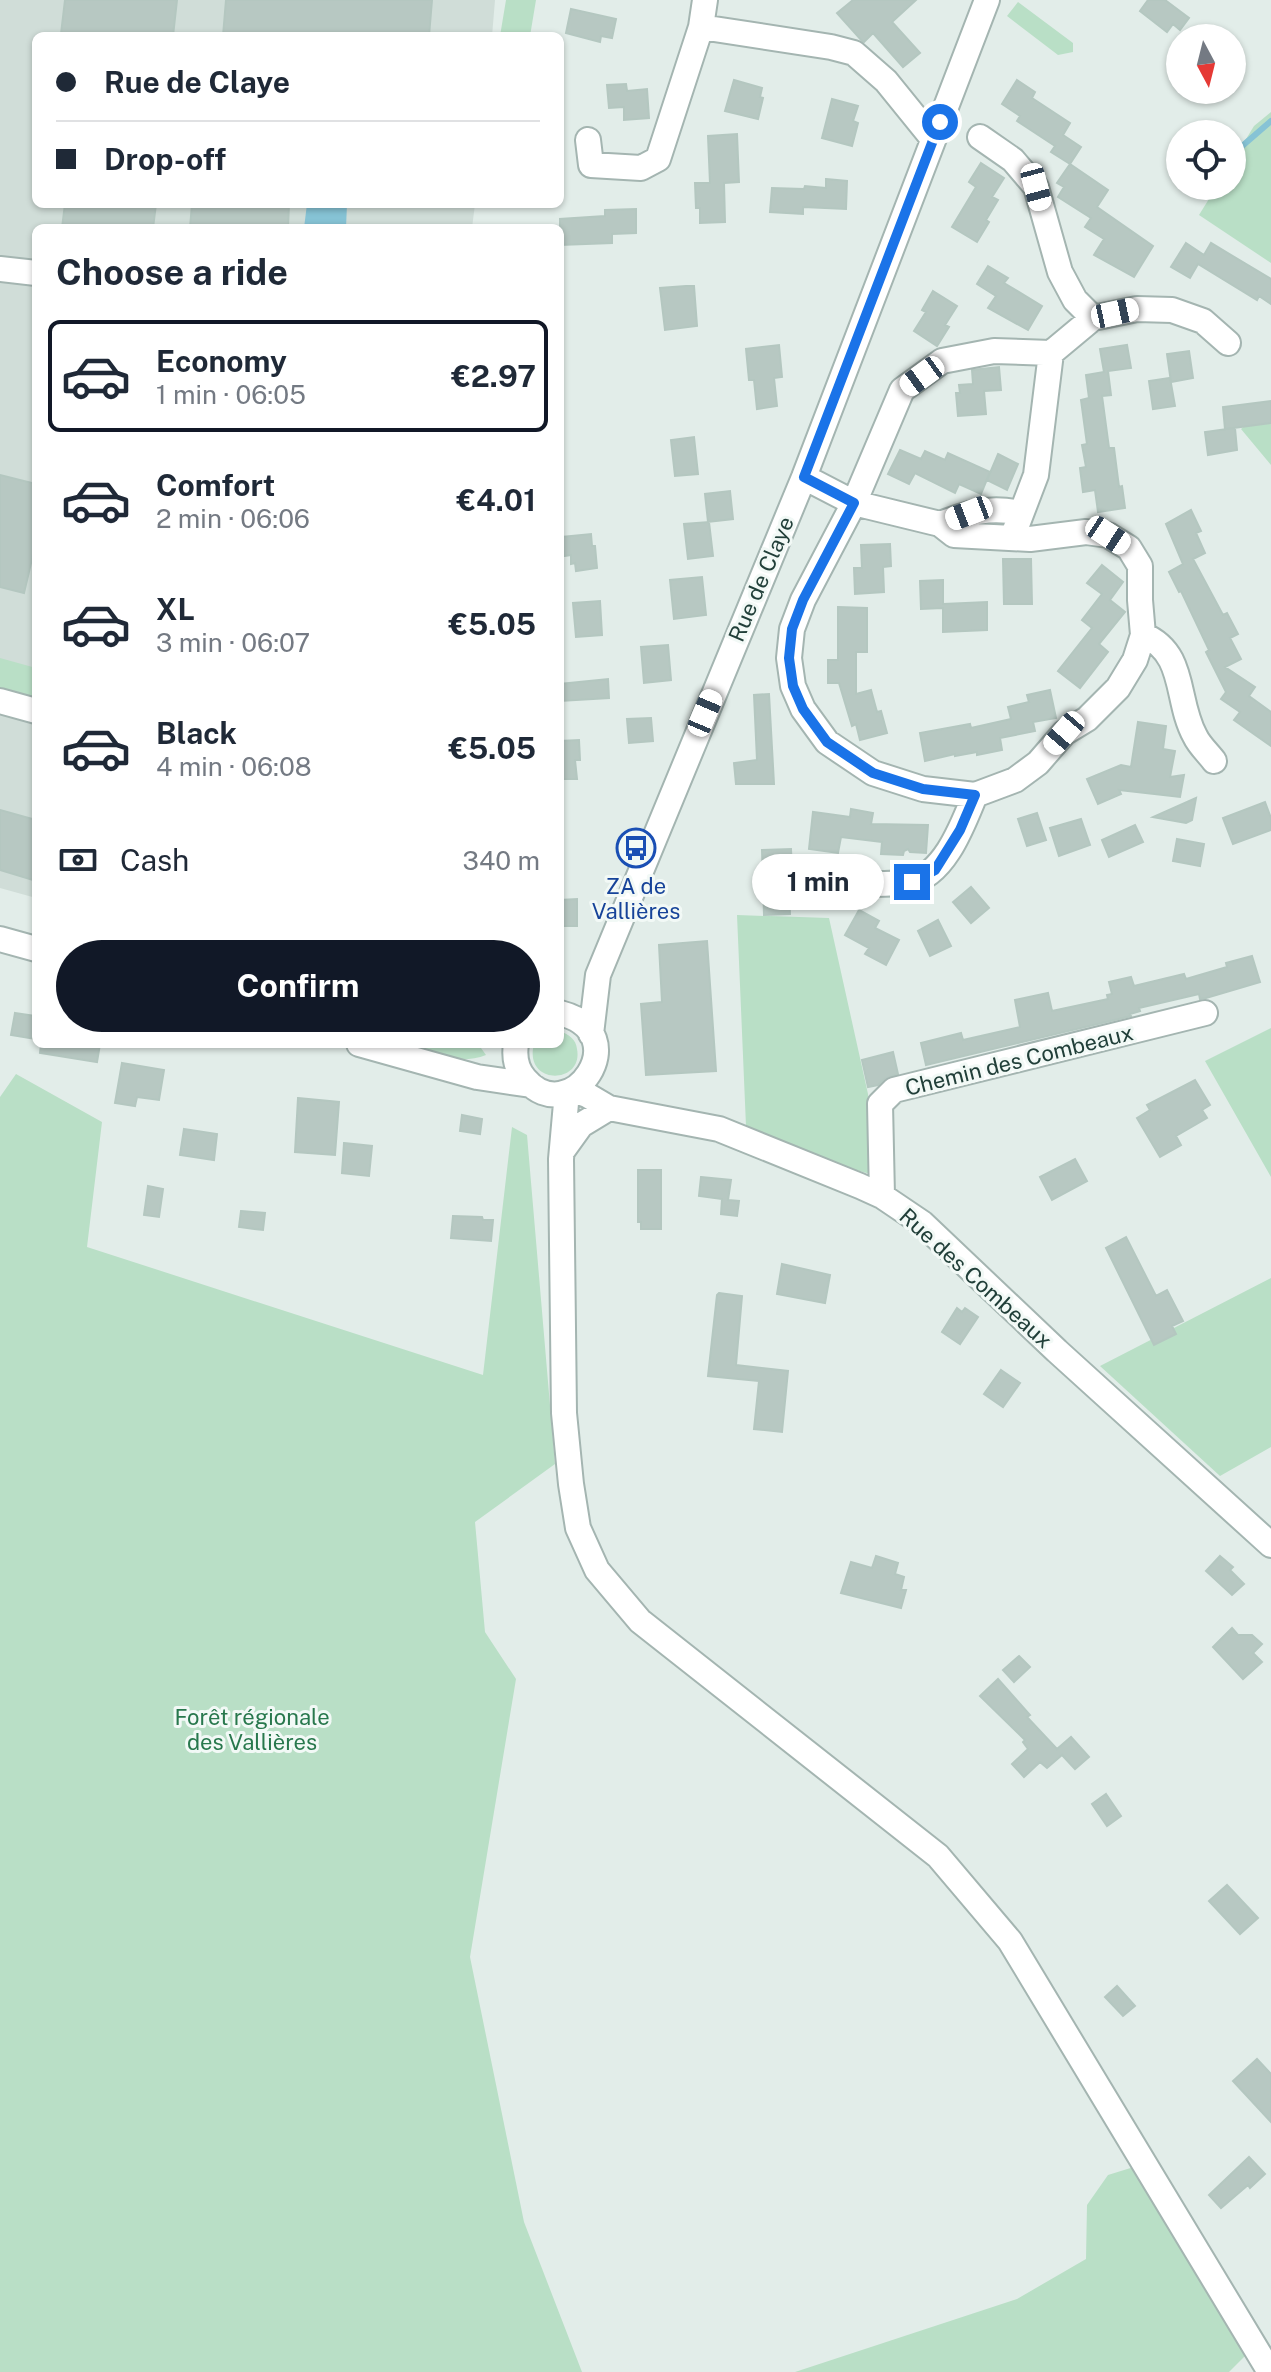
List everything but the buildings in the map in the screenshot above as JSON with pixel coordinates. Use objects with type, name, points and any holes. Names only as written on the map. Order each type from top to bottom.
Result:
[{"type":"street","points":[[588,140],[591,165],[641,168],[658,159],[701,27],[705,0]]},
{"type":"street","name":"Rue de Claye","points":[[596,1059],[596,1046],[591,1034],[598,975],[804,477],[987,0]]},
{"type":"street","points":[[701,27],[854,53],[886,81],[933,139]]},
{"type":"street","points":[[980,137],[1013,160],[1036,187],[1060,272],[1075,300],[1093,318]]},
{"type":"street","points":[[0,269],[32,273]]},
{"type":"street","points":[[804,477],[854,503],[940,524],[954,535],[1030,539],[1086,532],[1108,535],[1129,548],[1140,566],[1143,635],[1135,660],[1118,688],[1087,719],[1064,733],[1038,763],[1015,780],[975,795],[923,789],[873,773],[827,742],[803,709],[793,686],[789,658],[792,629],[803,600],[854,503],[902,390],[942,361],[994,351],[1051,353],[1093,318],[1137,309],[1172,310],[1203,321],[1228,343]]},
{"type":"street","points":[[1012,538],[1036,475],[1051,353]]},
{"type":"street","points":[[940,524],[969,513],[1000,508],[1021,513]]},
{"type":"street","points":[[1143,635],[1158,641],[1171,660],[1195,736],[1214,761]]},
{"type":"street","points":[[0,701],[32,710]]},
{"type":"street","points":[[873,884],[912,882],[935,870],[960,830],[975,795]]},
{"type":"street","points":[[0,939],[32,948]]},
{"type":"street","name":"Rue de Claye","points":[[564,1011],[598,975]]},
{"type":"street","name":"Chemin des Combeaux","points":[[882,1196],[880,1104],[894,1090],[1205,1013]]},
{"type":"street","points":[[564,1014],[583,1023],[591,1034]]},
{"type":"street","points":[[373,1048],[554,1094],[570,1091],[588,1077],[596,1059]]},
{"type":"street","points":[[463,1073],[490,1064],[511,1048]]},
{"type":"street","points":[[515,1048],[516,1064],[522,1076],[536,1088],[561,1156]]},
{"type":"street","points":[[561,1156],[581,1125],[616,1109],[598,1072],[596,1059]]},
{"type":"street","points":[[570,1091],[561,1156],[564,1413],[578,1528],[597,1570],[640,1621],[938,1856],[1010,1941],[1270,2372]]},
{"type":"street","name":"Rue des Combeaux","points":[[570,1091],[587,1095],[616,1109],[719,1129],[882,1196],[922,1223],[1057,1351],[1271,1545]]},
{"type":"shaded area","points":[[0,0],[495,0],[492,32],[32,32],[32,208],[474,208],[472,224],[32,224],[32,897],[0,888]]},
{"type":"green space","points":[[506,0],[536,0],[531,32],[501,32]]},
{"type":"green space","points":[[1018,2],[1073,43],[1073,52],[1058,55],[1007,16]]},
{"type":"green space","points":[[1271,112],[1271,263],[1199,215],[1208,200],[1246,200],[1246,139],[1254,126]]},
{"type":"green space","points":[[1271,403],[1271,465],[1241,429]]},
{"type":"green space","points":[[0,658],[32,667],[32,704],[0,695]]},
{"type":"green space","points":[[737,915],[829,918],[868,1094],[870,1174],[832,1163],[746,1126]]},
{"type":"green space","points":[[1271,1028],[1271,1177],[1205,1061]]},
{"type":"green space","points":[[564,1033],[577,1049],[577,1061],[564,1074],[545,1074],[537,1068],[534,1048],[564,1048]]},
{"type":"green space","points":[[407,1048],[481,1048],[486,1055],[451,1059]]},
{"type":"green space","name":"Forêt régionale des Vallières","points":[[16,1074],[102,1122],[87,1247],[483,1375],[512,1127],[527,1135],[555,1464],[475,1522],[485,1632],[516,1679],[470,1957],[524,2222],[582,2372],[0,2372],[0,1097]]},
{"type":"green space","points":[[1271,1278],[1271,1447],[1220,1476],[1100,1366]]},
{"type":"green space","points":[[1137,2166],[1248,2353],[1229,2372],[795,2372],[1017,2299],[1086,2259],[1087,2205],[1108,2175]]},
{"type":"water","points":[[306,208],[347,208],[346,224],[304,224]]},
{"type":"waterway","points":[[1246,143],[1271,121]]},
{"type":"place","name":"ZA de Vallières","points":[[636,848]]},
{"type":"route","points":[[912,882],[935,870],[960,830],[975,795],[923,789],[873,773],[827,742],[803,709],[793,686],[789,658],[792,629],[803,600],[854,503],[804,477],[940,122]]}]
